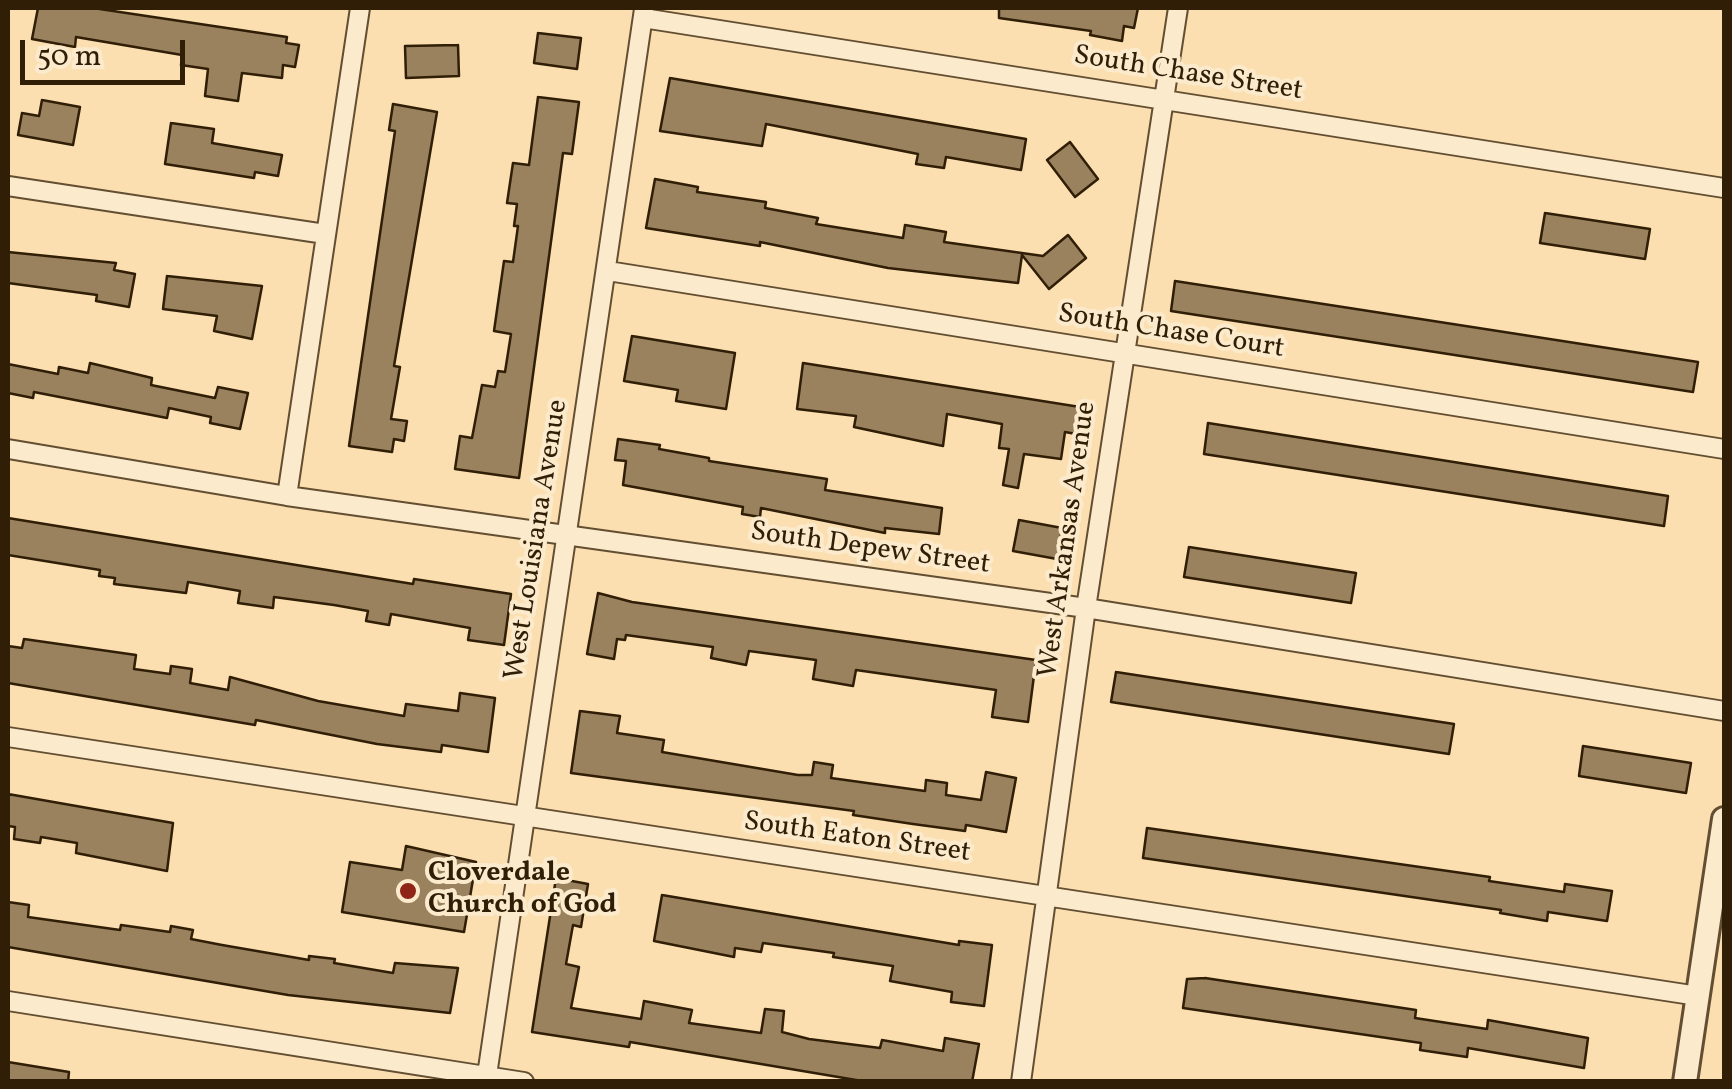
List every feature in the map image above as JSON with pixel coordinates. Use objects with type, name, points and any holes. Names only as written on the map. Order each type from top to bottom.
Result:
[{"type":"street","points":[[287,496],[360,8]]},
{"type":"street","name":"West Arkansas Avenue","points":[[1020,1082],[1086,608],[1178,8]]},
{"type":"street","name":"South Chase Street","points":[[642,10],[1164,99],[1724,188]]},
{"type":"street","name":"West Louisiana Avenue","points":[[486,1079],[608,272],[642,10]]},
{"type":"street","points":[[8,186],[325,234]]},
{"type":"street","name":"South Chase Court","points":[[608,272],[1724,449]]},
{"type":"street","name":"South Depew Street","points":[[8,449],[287,496],[1086,608],[1724,711]]},
{"type":"street","name":"South Eaton Street","points":[[8,737],[523,819],[1048,895],[1698,996]]},
{"type":"street","points":[[1685,1082],[1724,819]]},
{"type":"street","points":[[8,1001],[524,1082]]},
{"type":"building","points":[[38,8],[93,8],[287,37],[286,43],[299,45],[295,67],[283,65],[282,78],[242,73],[238,101],[205,96],[208,69],[181,65],[182,55],[76,37],[75,47],[32,39]]},
{"type":"building","points":[[999,8],[1138,8],[1134,28],[1124,26],[1122,41],[1090,35],[1091,31],[999,18]]},
{"type":"building","points":[[538,33],[581,38],[577,69],[534,63]]},
{"type":"building","points":[[458,45],[459,76],[406,78],[405,46]]},
{"type":"building","points":[[670,78],[1026,139],[1021,170],[946,157],[944,168],[916,164],[918,154],[766,124],[762,146],[660,131]]},
{"type":"building","points":[[538,97],[579,102],[572,154],[563,153],[519,478],[455,469],[460,436],[472,438],[482,385],[495,387],[498,371],[505,372],[511,334],[494,331],[504,261],[513,262],[518,226],[514,226],[517,204],[507,203],[513,163],[529,165]]},
{"type":"building","points":[[42,100],[80,107],[73,145],[18,135],[22,113],[39,116]]},
{"type":"building","points":[[393,104],[437,112],[394,366],[400,367],[391,419],[407,421],[404,441],[394,439],[392,452],[349,446],[395,131],[389,130]]},
{"type":"building","points":[[171,123],[214,129],[212,143],[282,155],[278,176],[255,172],[254,178],[165,164]]},
{"type":"building","points":[[1070,142],[1098,179],[1075,197],[1047,160]]},
{"type":"building","points":[[655,179],[698,187],[697,192],[766,202],[765,208],[818,218],[816,224],[903,238],[905,225],[946,232],[944,242],[1043,256],[1068,235],[1086,258],[1049,289],[1022,255],[1018,283],[888,268],[760,242],[760,246],[646,228]]},
{"type":"building","points":[[1545,213],[1650,229],[1645,259],[1540,243]]},
{"type":"building","points":[[8,252],[116,263],[114,270],[135,274],[129,307],[96,301],[97,295],[8,283]]},
{"type":"building","points":[[167,276],[262,286],[252,339],[214,331],[217,316],[163,309]]},
{"type":"building","points":[[1175,281],[1698,362],[1693,392],[1171,311]]},
{"type":"building","points":[[632,336],[735,353],[726,409],[676,401],[678,390],[624,381]]},
{"type":"building","points":[[90,363],[152,378],[151,385],[215,398],[218,387],[248,393],[240,429],[210,423],[211,417],[169,408],[167,418],[34,392],[33,398],[8,393],[8,364],[58,374],[59,367],[88,373]]},
{"type":"building","points":[[803,363],[1080,407],[1076,434],[1065,432],[1061,459],[1024,454],[1018,488],[1003,485],[1009,449],[999,448],[1002,424],[947,414],[943,446],[854,427],[856,416],[797,409]]},
{"type":"building","points":[[1208,423],[1668,496],[1664,526],[1204,454]]},
{"type":"building","points":[[618,439],[660,445],[659,449],[709,461],[827,479],[825,490],[942,508],[939,534],[885,528],[885,533],[761,508],[760,517],[742,514],[743,507],[623,485],[626,461],[615,460]]},
{"type":"building","points":[[8,518],[413,584],[414,579],[511,594],[504,645],[468,640],[470,628],[391,614],[389,625],[366,621],[368,611],[334,605],[274,597],[273,608],[238,603],[240,591],[188,582],[186,593],[114,584],[115,578],[99,576],[100,570],[8,555]]},
{"type":"building","points":[[1019,520],[1062,528],[1057,559],[1013,551]]},
{"type":"building","points":[[1189,547],[1356,573],[1351,603],[1184,577]]},
{"type":"building","points":[[598,593],[632,602],[1036,660],[1028,722],[992,717],[996,690],[856,670],[853,686],[813,679],[816,660],[749,651],[746,665],[711,658],[713,647],[626,635],[625,640],[617,639],[614,659],[587,654]]},
{"type":"building","points":[[24,639],[136,655],[134,669],[170,674],[171,666],[192,669],[190,683],[228,690],[230,677],[318,701],[404,716],[406,704],[458,711],[460,693],[495,698],[488,752],[442,745],[441,752],[377,744],[256,720],[255,725],[8,683],[8,646],[22,648]]},
{"type":"building","points":[[1116,672],[1454,724],[1449,754],[1111,702]]},
{"type":"building","points":[[580,711],[620,716],[617,733],[664,740],[662,752],[798,775],[812,775],[814,762],[833,765],[831,778],[925,791],[926,780],[947,783],[946,795],[981,800],[986,772],[1016,778],[1006,832],[966,825],[965,831],[913,824],[853,815],[854,811],[571,773]]},
{"type":"building","points":[[1583,746],[1691,763],[1686,793],[1579,776]]},
{"type":"building","points":[[8,794],[173,823],[167,871],[76,853],[77,843],[41,837],[40,843],[14,839],[15,827],[8,826]]},
{"type":"building","points":[[1147,828],[1490,877],[1489,881],[1564,892],[1565,884],[1612,891],[1607,921],[1548,912],[1547,921],[1500,913],[1501,910],[1143,858]]},
{"type":"building","name":"Cloverdale Church of God","points":[[406,846],[476,862],[464,932],[342,912],[350,862],[402,870]]},
{"type":"building","points":[[556,878],[588,884],[581,927],[573,925],[566,964],[579,967],[571,1008],[641,1019],[644,1001],[692,1010],[689,1023],[761,1033],[765,1009],[784,1011],[782,1032],[809,1039],[880,1048],[882,1040],[943,1051],[945,1038],[979,1044],[972,1082],[868,1082],[630,1042],[629,1047],[532,1032]]},
{"type":"building","points":[[662,895],[959,945],[959,941],[992,945],[984,1006],[951,1002],[952,992],[890,981],[893,966],[833,957],[834,953],[763,943],[761,952],[735,948],[734,957],[654,941]]},
{"type":"building","points":[[8,902],[29,905],[28,917],[120,930],[121,925],[170,932],[171,926],[193,930],[191,939],[309,960],[309,956],[335,959],[334,963],[393,973],[395,963],[458,968],[450,1013],[288,995],[8,947]]},
{"type":"building","points":[[1205,978],[1416,1010],[1415,1018],[1487,1029],[1488,1020],[1588,1038],[1584,1068],[1468,1048],[1467,1057],[1420,1050],[1421,1043],[1183,1008],[1187,979]]},
{"type":"building","points":[[8,1062],[69,1072],[68,1082],[8,1082]]},
{"type":"place","name":"Cloverdale Church of God","points":[[408,891]]}]
